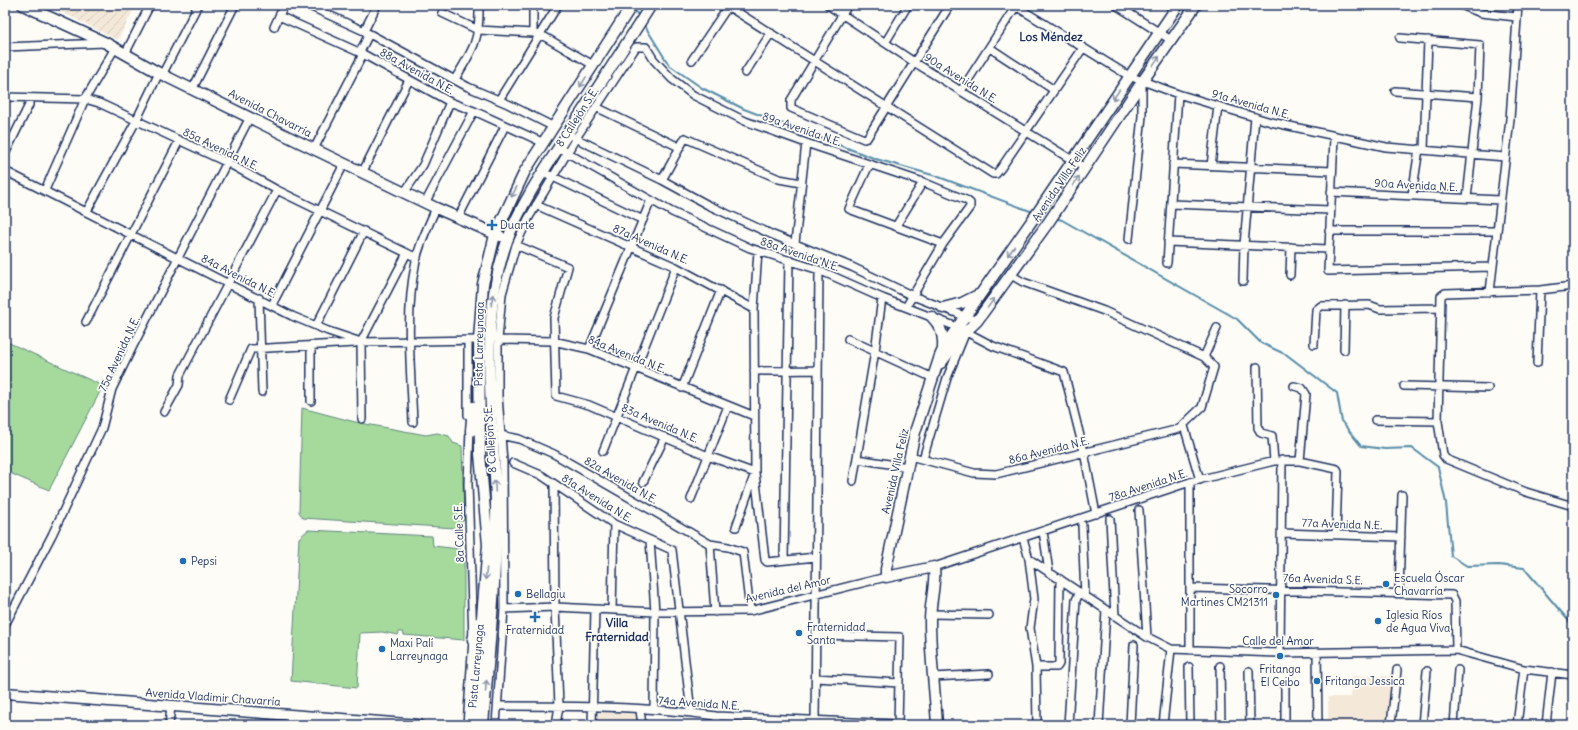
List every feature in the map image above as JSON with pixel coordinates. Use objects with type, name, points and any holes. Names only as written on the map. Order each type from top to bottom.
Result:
[{"type":"street","name":"Avenida Chavarría","points":[[23,5],[110,46],[362,173],[512,242]]},
{"type":"street","points":[[125,54],[150,5]]},
{"type":"street","points":[[87,211],[198,5]]},
{"type":"street","points":[[193,88],[235,5]]},
{"type":"street","points":[[274,27],[284,5]]},
{"type":"street","name":"88a Avenida N.E.","points":[[307,5],[320,8],[455,80],[554,127]]},
{"type":"street","points":[[314,149],[362,53],[366,32],[377,5]]},
{"type":"street","points":[[455,80],[473,50],[478,30],[478,5]]},
{"type":"street","points":[[533,5],[536,34]]},
{"type":"street","points":[[499,100],[536,34],[558,5]]},
{"type":"street","points":[[692,60],[728,5],[993,174],[996,174],[1083,48]]},
{"type":"street","name":"90a Avenida N.E.","points":[[828,5],[914,62],[1085,168]]},
{"type":"street","points":[[848,5],[790,100],[791,108],[864,139],[867,138],[950,5]]},
{"type":"street","points":[[885,43],[908,5]]},
{"type":"street","points":[[1116,5],[1171,40]]},
{"type":"street","name":"Avenida Villa Feliz","points":[[934,375],[961,329],[964,316],[1034,219],[1178,5]]},
{"type":"street","name":"Avenida Villa Feliz","points":[[886,577],[886,569],[916,432],[943,348],[961,329],[978,321],[1055,214],[1142,82],[1196,5]]},
{"type":"street","points":[[1461,5],[1481,13],[1516,17]]},
{"type":"street","points":[[1490,292],[1510,119],[1518,5]]},
{"type":"street","name":"Pista Larreynaga","points":[[483,725],[496,558],[496,501],[490,393],[490,333],[492,296],[512,242],[521,211],[546,168],[563,150],[600,84],[617,67],[638,25],[650,6]]},
{"type":"street","points":[[961,91],[990,48],[1015,6]]},
{"type":"street","name":"91a Avenida N.E.","points":[[1015,6],[1129,76],[1178,94],[1255,117],[1334,137],[1386,147],[1505,157]]},
{"type":"street","name":"Pista Larreynaga","points":[[473,725],[485,590],[488,534],[480,454],[479,340],[482,290],[495,235],[525,171],[630,9]]},
{"type":"street","points":[[442,13],[478,30],[536,34],[577,54],[593,65]]},
{"type":"street","name":"88a Avenida N.E.","points":[[279,16],[362,53],[450,102],[474,111],[544,143]]},
{"type":"street","points":[[745,73],[771,33]]},
{"type":"street","points":[[600,84],[601,78],[619,49],[620,44],[611,37]]},
{"type":"street","points":[[1400,38],[1479,44],[1481,47],[1473,154],[1467,198]]},
{"type":"street","points":[[1412,195],[1421,150],[1426,93],[1428,40]]},
{"type":"street","points":[[5,48],[110,46],[45,190]]},
{"type":"street","name":"8 Callejón S.E.","points":[[571,136],[596,107],[617,67],[636,47],[641,46]]},
{"type":"street","name":"89a Avenida N.E.","points":[[641,46],[646,47],[654,60],[667,74],[692,95],[745,121],[869,165],[923,182],[966,200],[970,203],[970,207],[943,244]]},
{"type":"street","points":[[990,48],[1054,90]]},
{"type":"street","points":[[362,173],[409,80]]},
{"type":"street","points":[[1129,239],[1142,116],[1142,82]]},
{"type":"street","points":[[1395,91],[1478,97]]},
{"type":"street","points":[[1167,263],[1178,94]]},
{"type":"street","name":"85a Avenida N.E.","points":[[5,97],[85,99],[99,103],[228,163],[277,190],[417,258]]},
{"type":"street","points":[[5,154],[29,105],[29,98]]},
{"type":"street","points":[[404,193],[423,165],[450,102]]},
{"type":"street","points":[[1211,166],[1218,106]]},
{"type":"street","points":[[596,107],[679,147]]},
{"type":"street","points":[[425,203],[474,111]]},
{"type":"street","name":"75a Avenida N.E.","points":[[5,625],[56,528],[102,428],[112,389],[250,117]]},
{"type":"street","points":[[1243,281],[1244,245],[1255,117]]},
{"type":"street","points":[[458,218],[505,126]]},
{"type":"street","name":"88a Avenida N.E.","points":[[571,136],[662,180],[708,205],[913,296],[978,321]]},
{"type":"street","points":[[1334,137],[1328,271],[1492,267]]},
{"type":"street","points":[[662,180],[683,138],[687,138],[779,179],[801,183]]},
{"type":"street","points":[[86,322],[179,141]]},
{"type":"street","points":[[544,143],[542,158],[546,168],[553,177],[643,220]]},
{"type":"street","points":[[795,243],[806,143]]},
{"type":"street","name":"88a Avenida N.E.","points":[[563,150],[672,212],[758,251],[819,270],[882,298],[961,329],[993,346],[1064,372],[1084,452]]},
{"type":"street","name":"8 Callejón S.E.","points":[[496,725],[504,609],[503,462],[500,435],[498,340],[502,294],[512,242],[553,177],[563,150]]},
{"type":"street","points":[[272,305],[344,164]]},
{"type":"street","points":[[1173,164],[1332,172]]},
{"type":"street","points":[[869,165],[850,210],[943,244],[906,307]]},
{"type":"street","name":"84a Avenida N.E.","points":[[5,171],[316,326],[361,342],[479,340]]},
{"type":"street","points":[[896,226],[923,182]]},
{"type":"street","points":[[164,412],[179,385],[180,375],[277,190]]},
{"type":"street","name":"90a Avenida N.E.","points":[[1331,192],[1500,200]]},
{"type":"street","points":[[589,349],[651,200]]},
{"type":"street","points":[[1171,204],[1330,210]]},
{"type":"street","name":"87a Avenida N.E.","points":[[536,205],[676,267],[754,309]]},
{"type":"street","points":[[413,422],[410,342],[411,302],[417,258],[436,208]]},
{"type":"street","points":[[316,326],[364,231]]},
{"type":"street","points":[[1329,231],[1496,231]]},
{"type":"street","points":[[512,242],[568,267],[554,318],[553,341]]},
{"type":"street","points":[[1168,242],[1328,250]]},
{"type":"street","points":[[1290,247],[1290,276]]},
{"type":"street","points":[[758,251],[754,309],[755,473],[765,560],[767,562],[816,557]]},
{"type":"street","points":[[362,419],[361,342],[407,253]]},
{"type":"street","points":[[784,560],[789,260]]},
{"type":"street","points":[[603,451],[676,267]]},
{"type":"street","points":[[815,723],[819,270]]},
{"type":"street","points":[[1011,275],[1024,282],[1104,311],[1204,357],[1212,363],[1214,372],[1202,408],[1186,423],[1200,480]]},
{"type":"street","points":[[1573,286],[1540,290],[1446,293],[1441,296],[1439,308],[1438,387],[1438,421],[1443,455],[1446,459],[1526,492],[1573,506]]},
{"type":"street","points":[[682,388],[721,290]]},
{"type":"street","points":[[1537,363],[1540,290]]},
{"type":"street","points":[[943,308],[962,303],[980,294]]},
{"type":"street","points":[[259,298],[262,392]]},
{"type":"street","points":[[853,481],[875,351],[882,298]]},
{"type":"street","points":[[1314,344],[1315,314],[1318,307],[1369,304],[1380,309],[1439,308]]},
{"type":"street","points":[[1344,350],[1345,305]]},
{"type":"street","points":[[932,317],[937,322],[943,335],[943,348]]},
{"type":"street","points":[[1204,357],[1217,328]]},
{"type":"street","points":[[923,459],[961,329]]},
{"type":"street","points":[[490,333],[498,340]]},
{"type":"street","points":[[848,339],[934,375]]},
{"type":"street","name":"8a Calle S.E.","points":[[467,725],[473,640],[468,484],[471,431],[468,416],[468,340]]},
{"type":"street","name":"84a Avenida N.E.","points":[[498,340],[553,341],[589,349],[754,416]]},
{"type":"street","name":"83a Avenida N.E.","points":[[553,341],[556,396],[617,416],[708,456],[755,473]]},
{"type":"street","points":[[229,400],[249,352],[254,348],[361,342]]},
{"type":"street","points":[[311,345],[311,401]]},
{"type":"street","points":[[1257,367],[1258,428],[1261,433],[1272,436],[1274,461]]},
{"type":"street","points":[[471,431],[479,368]]},
{"type":"street","points":[[754,371],[818,370]]},
{"type":"street","points":[[1294,386],[1302,388],[1306,394],[1300,461]]},
{"type":"street","points":[[1404,386],[1488,388]]},
{"type":"street","points":[[690,499],[728,406]]},
{"type":"street","points":[[1375,420],[1438,421]]},
{"type":"street","name":"86a Avenida N.E.","points":[[857,459],[909,462],[923,459],[974,473],[996,474],[1179,430],[1186,423]]},
{"type":"street","name":"82a Avenida N.E.","points":[[500,435],[519,439],[554,454],[710,544],[728,546],[743,552],[750,611]]},
{"type":"street","points":[[643,482],[665,437]]},
{"type":"street","points":[[1084,452],[1096,514]]},
{"type":"street","points":[[1280,653],[1282,460]]},
{"type":"street","name":"78a Avenida N.E.","points":[[1023,538],[1190,482],[1282,460],[1300,461],[1335,467],[1338,471],[1336,535]]},
{"type":"street","name":"81a Avenida N.E.","points":[[513,463],[541,475],[614,524],[672,550],[680,612]]},
{"type":"street","points":[[736,527],[755,473]]},
{"type":"street","points":[[1190,482],[1190,650]]},
{"type":"street","points":[[554,484],[555,607],[559,706],[556,725]]},
{"type":"street","points":[[1399,593],[1402,495]]},
{"type":"street","points":[[1139,510],[1147,637]]},
{"type":"street","points":[[1110,519],[1115,616]]},
{"type":"street","points":[[612,610],[614,524]]},
{"type":"street","points":[[1068,725],[1076,600],[1082,594],[1082,526]]},
{"type":"street","points":[[1043,531],[1049,572]]},
{"type":"street","name":"77a Avenida N.E.","points":[[1282,533],[1401,537]]},
{"type":"street","points":[[1023,538],[1029,559],[1034,598],[1030,628],[1036,668],[1037,725]]},
{"type":"street","name":"Avenida del Amor","points":[[504,609],[555,607],[655,612],[750,611],[816,596],[886,577],[934,567],[1023,538]]},
{"type":"street","points":[[650,540],[655,612],[654,710]]},
{"type":"street","points":[[710,544],[715,612]]},
{"type":"street","name":"Calle del Amor","points":[[1029,559],[1147,637],[1171,649],[1280,653],[1456,650],[1524,669],[1573,675]]},
{"type":"street","points":[[934,567],[936,580],[930,614],[937,725]]},
{"type":"street","points":[[1036,668],[1057,667],[1058,664],[1060,579]]},
{"type":"street","name":"76a Avenida S.E.","points":[[1191,588],[1281,589],[1452,595],[1454,597],[1456,650]]},
{"type":"street","points":[[473,640],[485,590]]},
{"type":"street","points":[[592,725],[595,609]]},
{"type":"street","points":[[1099,725],[1106,610]]},
{"type":"street","points":[[680,612],[691,712]]},
{"type":"street","points":[[930,614],[989,615]]},
{"type":"street","points":[[816,635],[900,638],[898,724]]},
{"type":"street","points":[[1130,725],[1134,645]]},
{"type":"street","points":[[1163,725],[1171,649]]},
{"type":"street","points":[[1317,652],[1318,725]]},
{"type":"street","points":[[1220,666],[1221,725]]},
{"type":"street","points":[[1189,667],[1190,725]]},
{"type":"street","points":[[1517,725],[1524,669]]},
{"type":"street","points":[[1391,725],[1397,670]]},
{"type":"street","points":[[1454,725],[1458,670]]},
{"type":"street","points":[[1249,671],[1250,725]]},
{"type":"street","points":[[1422,725],[1427,671]]},
{"type":"street","points":[[1546,725],[1552,672]]},
{"type":"street","points":[[933,677],[989,674]]},
{"type":"street","points":[[816,678],[899,683]]},
{"type":"street","points":[[1285,686],[1285,725]]},
{"type":"street","name":"Avenida Vladimir Chavarría","points":[[5,693],[171,706],[289,720],[419,725]]},
{"type":"street","points":[[169,725],[171,706]]},
{"type":"street","name":"74a Avenida N.E.","points":[[498,706],[559,706],[654,710],[815,723],[898,724]]},
{"type":"street","points":[[640,710],[642,725]]},
{"type":"street","points":[[716,716],[716,725]]},
{"type":"shaded area","points":[[47,5],[136,5],[118,40]]},
{"type":"shaded area","points":[[1350,676],[1395,676],[1390,725],[1328,725],[1328,697],[1351,697]]},
{"type":"shaded area","points":[[597,712],[637,714],[638,725],[596,725]]},
{"type":"green space","points":[[5,341],[103,386],[49,490],[5,471]]},
{"type":"green space","points":[[302,408],[355,422],[426,435],[437,433],[449,436],[453,443],[462,446],[464,520],[455,528],[303,518],[299,512]]},
{"type":"green space","points":[[308,530],[432,536],[433,546],[460,549],[464,554],[464,640],[404,635],[403,632],[399,632],[398,635],[382,632],[360,633],[357,688],[291,681],[299,538]]},
{"type":"waterway","points":[[634,10],[640,17]]},
{"type":"waterway","points":[[643,23],[669,65],[702,88],[744,109],[876,159],[936,176],[1033,212]]},
{"type":"waterway","points":[[1054,218],[1062,220],[1237,319],[1261,343],[1287,355],[1337,393],[1342,422],[1361,446],[1385,449],[1412,448],[1438,467],[1446,503],[1451,556],[1467,566],[1499,565],[1524,568],[1573,626]]},
{"type":"place","name":"Duarte","points":[[492,225]]},
{"type":"place","name":"Pepsi","points":[[183,561]]},
{"type":"place","name":"Escuela Óscar Chavarría","points":[[1386,584]]},
{"type":"place","name":"Bellagiu","points":[[518,594]]},
{"type":"place","name":"Socorro Martines CM21311","points":[[1276,595]]},
{"type":"place","name":"Fraternidad","points":[[535,617]]},
{"type":"place","name":"Iglesia Ríos de Agua Viva","points":[[1378,621]]},
{"type":"place","name":"Fraternidad Santa","points":[[799,633]]},
{"type":"place","name":"Maxi Palí Larreynaga","points":[[382,649]]},
{"type":"place","name":"Fritanga El Ceibo","points":[[1280,656]]},
{"type":"place","name":"Fritanga Jessica","points":[[1317,681]]},
{"type":"district","name":"Los Méndez","points":[[1051,36]]},
{"type":"district","name":"Villa Fraternidad","points":[[617,629]]}]
